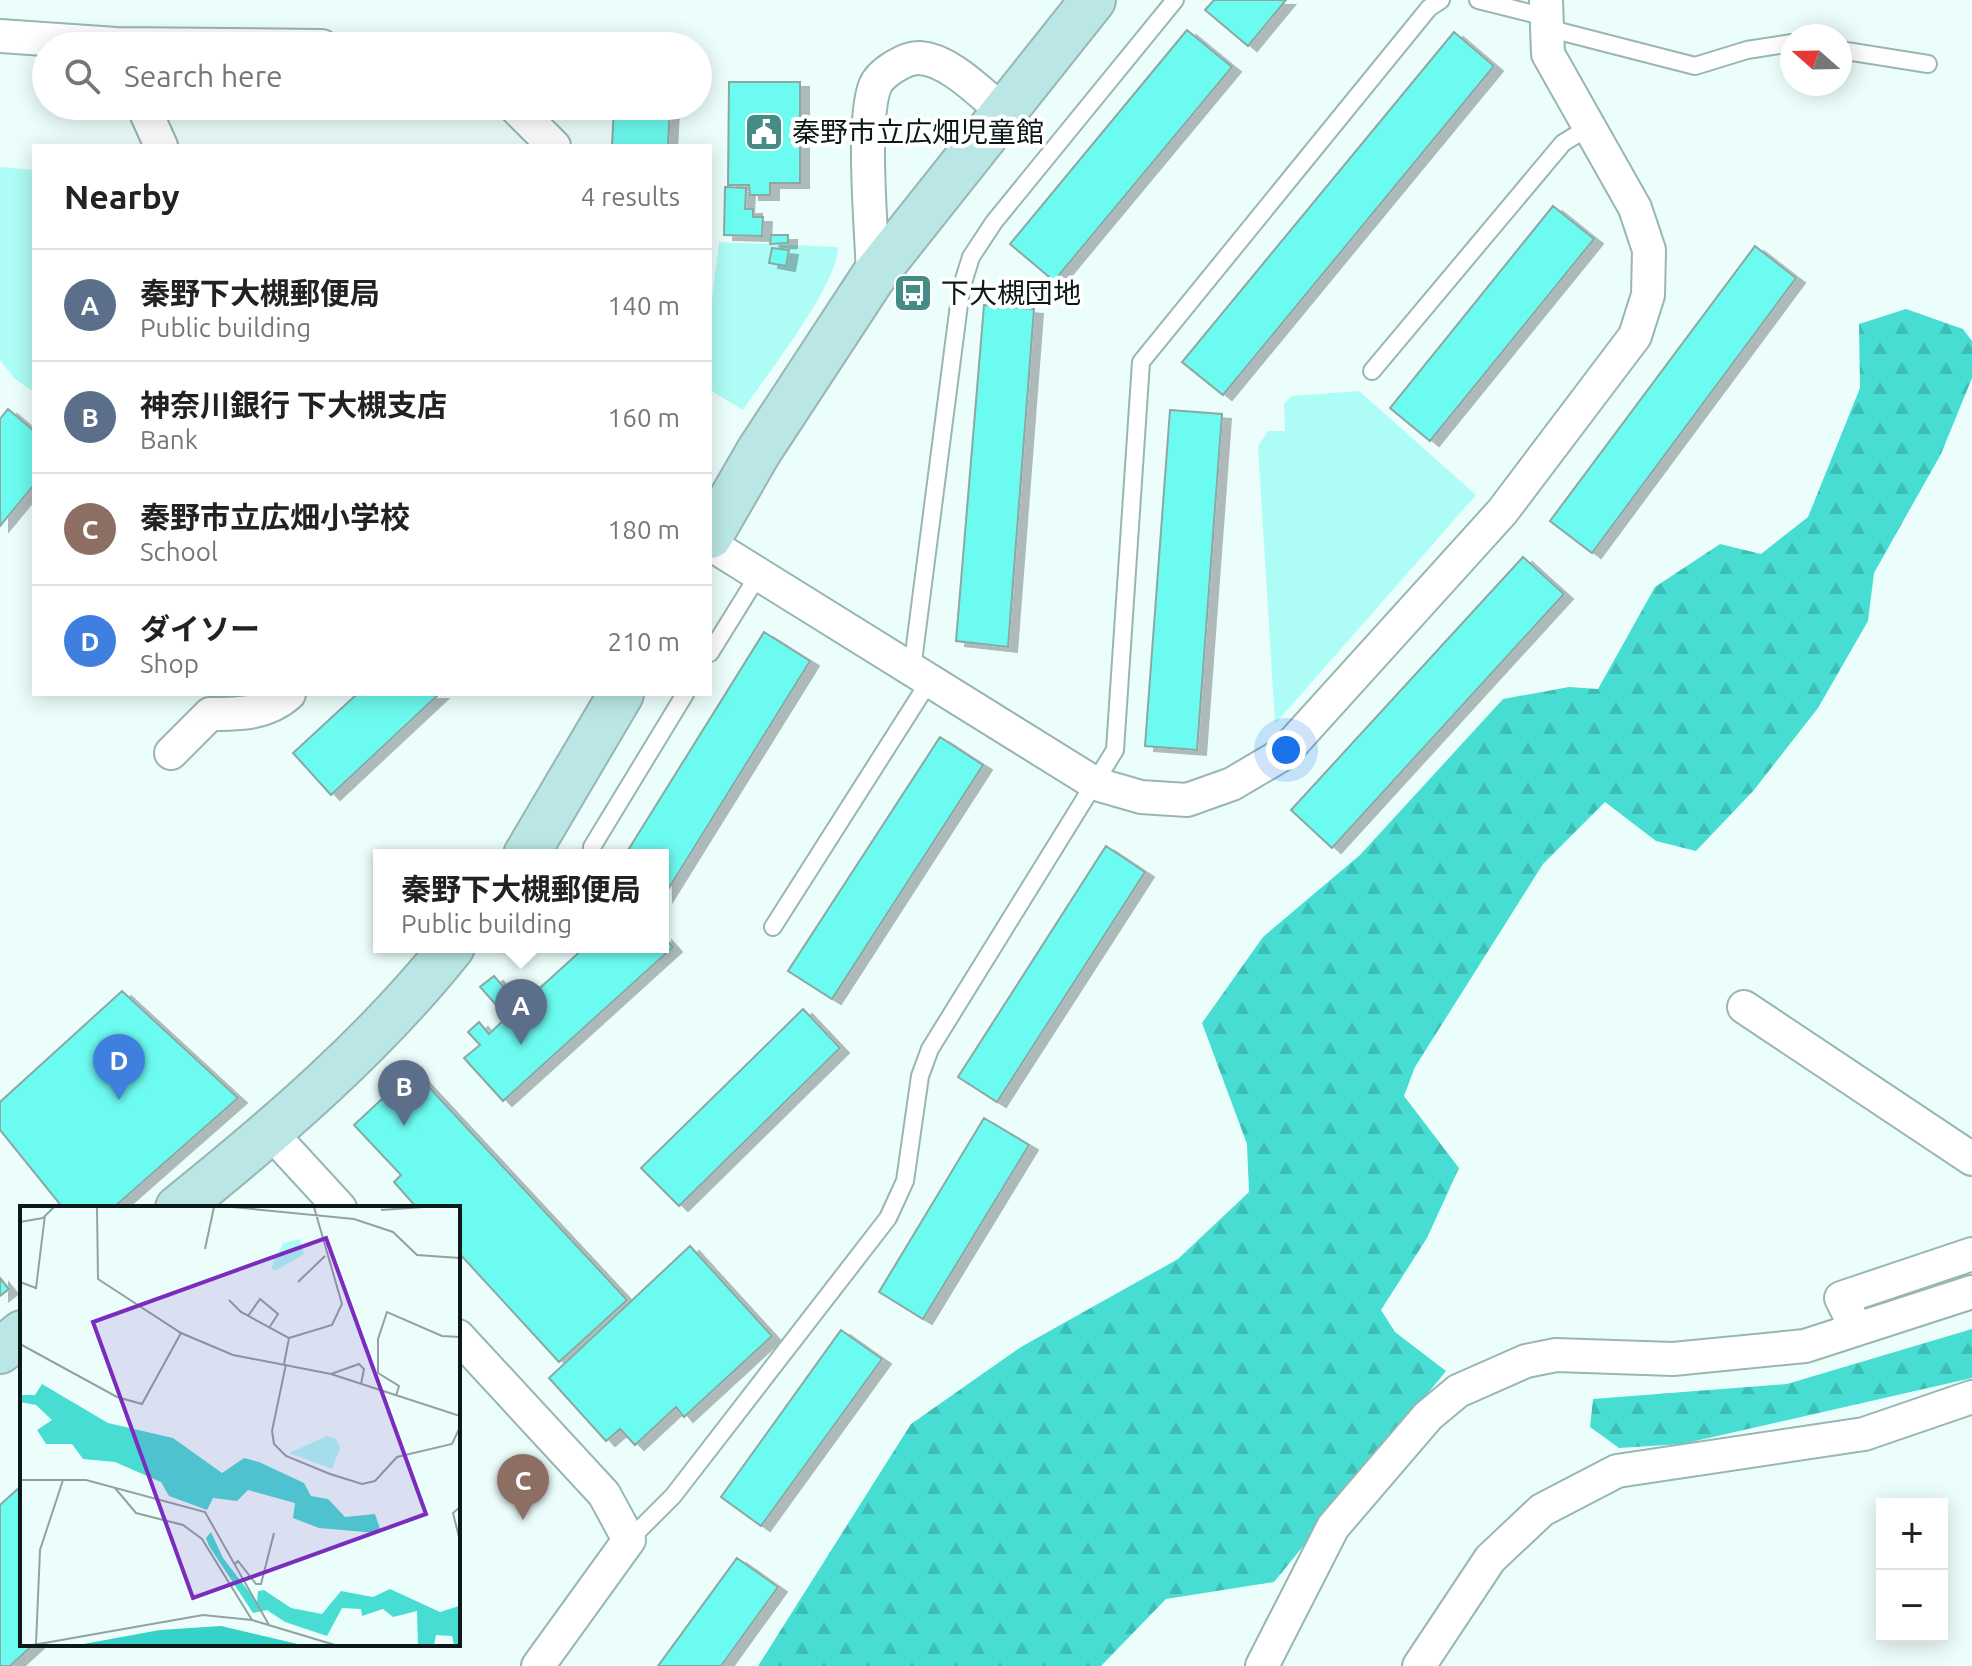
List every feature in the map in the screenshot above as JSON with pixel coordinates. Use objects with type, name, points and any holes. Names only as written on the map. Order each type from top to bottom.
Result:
[{"type":"street","points":[[712,533],[759,451],[873,277],[1093,0]]},
{"type":"street","points":[[712,545],[1096,784],[1141,797],[1187,800],[1232,784],[1283,754],[1502,512],[1635,336],[1648,295],[1649,250],[1635,208],[1548,54],[1546,15]]},
{"type":"street","points":[[0,36],[32,38]]},
{"type":"street","points":[[873,277],[870,111],[876,83],[895,66],[920,58],[946,68],[1003,111]]},
{"type":"street","points":[[149,120],[160,144]]},
{"type":"street","points":[[528,120],[552,144]]},
{"type":"street","points":[[171,753],[210,714],[244,714],[277,705],[287,696]]},
{"type":"street","points":[[530,849],[620,696]]},
{"type":"street","points":[[180,1206],[271,1133],[420,987],[447,953]]},
{"type":"street","points":[[1744,1007],[1972,1159]]},
{"type":"street","points":[[271,1133],[338,1206]]},
{"type":"street","points":[[1856,1328],[1841,1298],[1972,1254]]},
{"type":"street","points":[[1262,1666],[1333,1527],[1428,1416],[1458,1391],[1526,1361],[1556,1355],[1673,1359],[1805,1346],[1972,1292]]},
{"type":"street","points":[[0,1351],[20,1335]]},
{"type":"street","points":[[460,1338],[604,1494],[629,1540],[538,1666]]},
{"type":"street","points":[[1419,1666],[1490,1559],[1542,1510],[1617,1471],[1864,1434],[1972,1397]]},
{"type":"lane","points":[[773,927],[921,675],[961,289],[971,257],[994,222],[1175,0]]},
{"type":"lane","points":[[629,1540],[673,1496],[888,1218],[905,1181],[920,1076],[930,1049],[1115,750],[1141,362],[1429,8],[1441,0]]},
{"type":"lane","points":[[1478,0],[1546,15],[1695,66],[1747,50],[1780,45]]},
{"type":"lane","points":[[1852,52],[1928,64]]},
{"type":"lane","points":[[1372,371],[1563,143],[1589,127]]},
{"type":"lane","points":[[712,650],[759,574]]},
{"type":"lane","points":[[592,847],[684,696]]},
{"type":"shaded area","points":[[0,167],[32,170],[32,391],[14,378],[0,360]]},
{"type":"shaded area","points":[[719,242],[838,247],[827,283],[814,306],[743,410],[712,391],[712,300]]},
{"type":"shaded area","points":[[1359,391],[1476,495],[1275,724],[1258,446],[1268,431],[1285,431],[1284,404],[1292,396]]},
{"type":"green space","points":[[1906,309],[1963,329],[1972,341],[1972,378],[1941,454],[1874,573],[1868,621],[1818,708],[1754,790],[1696,851],[1656,841],[1605,802],[1543,864],[1415,1067],[1404,1096],[1459,1168],[1427,1238],[1381,1310],[1395,1332],[1446,1371],[1274,1582],[1166,1599],[1101,1666],[758,1666],[911,1424],[1021,1347],[1178,1259],[1249,1192],[1247,1144],[1202,1023],[1263,937],[1360,855],[1503,699],[1569,687],[1598,689],[1655,587],[1720,544],[1761,554],[1808,517],[1860,388],[1859,324]]},
{"type":"green space","points":[[1972,1329],[1972,1378],[1682,1444],[1619,1448],[1590,1427],[1593,1399],[1787,1384]]},
{"type":"building","points":[[1214,0],[1286,0],[1248,46],[1205,10]]},
{"type":"building","points":[[1187,30],[1232,67],[1054,281],[1010,244]]},
{"type":"building","points":[[1454,32],[1494,66],[1223,395],[1182,362]]},
{"type":"building","name":"秦野市立広畑児童館","points":[[729,82],[800,82],[800,183],[770,183],[770,195],[750,195],[749,185],[728,185]]},
{"type":"building","points":[[613,120],[669,120],[668,144],[612,144]]},
{"type":"building","points":[[725,187],[746,188],[745,209],[753,209],[753,217],[763,217],[762,236],[724,235]]},
{"type":"building","points":[[1553,206],[1594,239],[1430,441],[1390,408]]},
{"type":"building","points":[[771,235],[788,235],[788,243],[770,244]]},
{"type":"building","points":[[1755,246],[1796,278],[1592,553],[1550,521]]},
{"type":"building","points":[[772,248],[789,250],[786,266],[769,263]]},
{"type":"building","points":[[984,305],[1034,309],[1008,647],[956,641]]},
{"type":"building","points":[[8,409],[32,429],[32,487],[0,526],[0,419]]},
{"type":"building","points":[[1170,410],[1222,414],[1197,750],[1145,746]]},
{"type":"building","points":[[1523,557],[1564,594],[1332,848],[1291,810]]},
{"type":"building","points":[[764,632],[810,661],[669,888],[669,849],[629,849]]},
{"type":"building","points":[[355,696],[437,696],[331,795],[293,753]]},
{"type":"building","points":[[940,737],[983,765],[832,999],[788,971]]},
{"type":"building","points":[[1106,846],[1145,872],[997,1102],[958,1077]]},
{"type":"building","points":[[578,953],[666,953],[503,1101],[464,1058],[480,1045],[468,1032],[479,1022],[489,1034],[507,1017],[480,987],[494,976],[520,1006]]},
{"type":"building","points":[[122,991],[238,1098],[115,1206],[61,1206],[0,1130],[0,1102]]},
{"type":"building","points":[[803,1009],[840,1048],[679,1206],[641,1168]]},
{"type":"building","points":[[413,1070],[627,1300],[559,1362],[460,1254],[460,1206],[415,1206],[394,1182],[401,1175],[354,1125]]},
{"type":"building","points":[[984,1118],[1029,1145],[923,1319],[879,1292]]},
{"type":"building","points":[[690,1246],[772,1336],[684,1417],[676,1407],[635,1445],[620,1429],[606,1441],[549,1378]]},
{"type":"building","points":[[0,1278],[9,1289],[0,1296]]},
{"type":"building","points":[[841,1330],[882,1359],[761,1526],[721,1497]]},
{"type":"building","points":[[20,1487],[20,1646],[32,1646],[10,1666],[0,1666],[0,1505]]},
{"type":"building","points":[[737,1558],[778,1587],[721,1666],[658,1666]]},
{"type":"place","name":"秦野市立広畑児童館","points":[[764,132]]},
{"type":"place","name":"下大槻団地","points":[[913,293]]},
{"type":"place","name":"秦野下大槻郵便局","points":[[521,1045]]},
{"type":"place","name":"ダイソー","points":[[119,1100]]},
{"type":"place","name":"神奈川銀行 下大槻支店","points":[[404,1126]]},
{"type":"place","name":"秦野市立広畑小学校","points":[[523,1520]]}]
